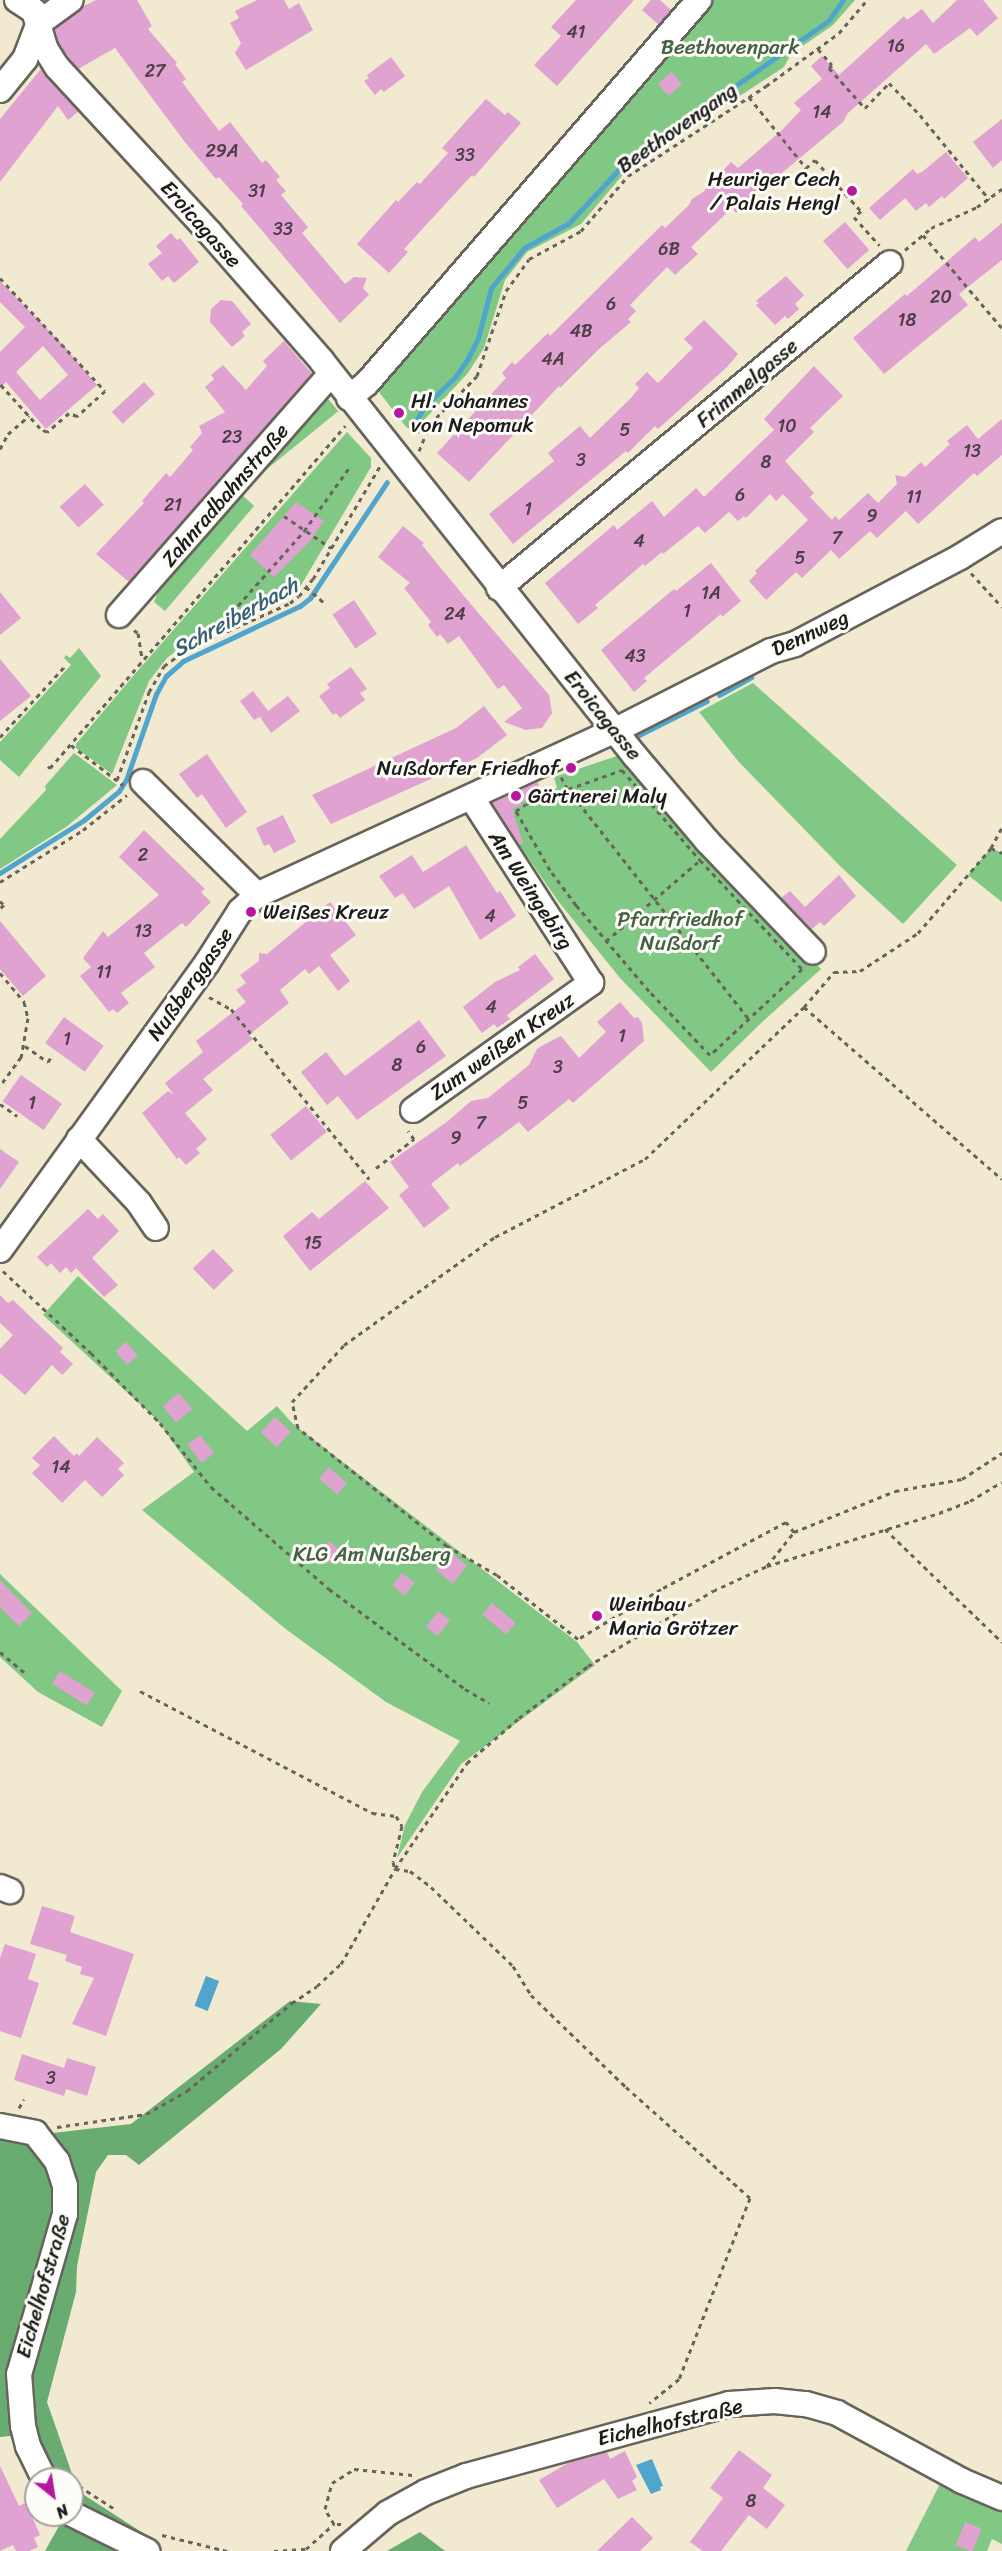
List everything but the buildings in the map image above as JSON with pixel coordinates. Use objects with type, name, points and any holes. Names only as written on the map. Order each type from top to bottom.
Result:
[{"type":"street","name":"Eroicagasse","points":[[17,0],[34,11],[45,48],[57,67],[210,232],[331,374],[499,588],[807,960]]},
{"type":"street","points":[[0,90],[25,59],[39,23],[71,0]]},
{"type":"street","points":[[354,404],[367,383],[699,0]]},
{"type":"street","name":"Frimmelgasse","points":[[499,588],[891,262]]},
{"type":"street","name":"Zahnradbahnstraße","points":[[119,615],[331,374]]},
{"type":"street","name":"Dennweg","points":[[616,730],[771,651],[795,644],[960,557],[1002,531]]},
{"type":"street","name":"Nußberggasse","points":[[1,1244],[207,963],[240,911],[257,895],[616,730]]},
{"type":"street","points":[[137,787],[257,895]]},
{"type":"street","name":"Am Weingebirg","points":[[471,797],[591,983]]},
{"type":"street","name":"Zum weißen Kreuz","points":[[412,1110],[591,983]]},
{"type":"street","points":[[79,1139],[139,1203],[156,1228]]},
{"type":"street","points":[[0,2126],[35,2133]]},
{"type":"street","name":"Eichelhofstraße","points":[[35,2133],[57,2161],[62,2175],[66,2202],[19,2374],[23,2426],[28,2446],[38,2467]]},
{"type":"street","name":"Eichelhofstraße","points":[[343,2551],[374,2522],[426,2492],[466,2476],[729,2404],[775,2401],[806,2404],[837,2413],[962,2481],[1002,2498]]},
{"type":"street","points":[[84,2518],[153,2543]]},
{"type":"path","name":"Beethovengang","points":[[405,468],[418,454],[430,424],[477,376],[506,291],[529,259],[580,231],[628,176],[818,48],[838,33],[867,0]]},
{"type":"path","points":[[818,48],[832,65],[829,68],[865,108],[889,84],[920,115],[989,198]]},
{"type":"path","points":[[748,97],[806,168],[815,160],[861,211],[854,217],[891,262],[923,235],[1002,189]]},
{"type":"path","points":[[923,235],[1002,328]]},
{"type":"path","points":[[0,278],[105,391],[77,416],[69,413],[47,432],[0,384]]},
{"type":"path","points":[[48,766],[50,768],[354,404]]},
{"type":"path","points":[[0,449],[8,434],[29,416]]},
{"type":"path","points":[[70,744],[118,781],[149,692],[164,666],[186,650],[290,603],[308,589],[390,449]]},
{"type":"path","points":[[226,619],[304,531],[349,468]]},
{"type":"path","points":[[284,516],[331,548]]},
{"type":"path","points":[[960,557],[977,582],[1002,607]]},
{"type":"path","points":[[308,589],[323,602]]},
{"type":"path","points":[[119,615],[138,633],[142,659]]},
{"type":"path","points":[[0,737],[66,665]]},
{"type":"path","points":[[553,759],[567,788],[748,1018]]},
{"type":"path","points":[[622,770],[567,788],[526,804],[516,811],[550,870],[606,941],[710,1055],[807,960]]},
{"type":"path","points":[[0,882],[83,830],[137,787]]},
{"type":"path","points":[[794,1532],[786,1522],[769,1529],[578,1639],[497,1575],[447,1546],[298,1428],[292,1402],[344,1345],[495,1237],[645,1159],[804,1007],[834,972],[860,971],[918,933],[991,848],[1002,827]]},
{"type":"path","points":[[991,848],[1002,853]]},
{"type":"path","points":[[606,941],[700,860]]},
{"type":"path","points":[[0,901],[4,905],[0,908]]},
{"type":"path","points":[[0,973],[27,1009],[21,1057],[0,1084]]},
{"type":"path","points":[[205,996],[231,1009],[369,1179]]},
{"type":"path","points":[[804,1007],[1002,1179]]},
{"type":"path","points":[[24,1046],[48,1062],[53,1054]]},
{"type":"path","points":[[0,1104],[16,1116]]},
{"type":"path","points":[[376,1168],[414,1139],[407,1129],[419,1120],[412,1110]]},
{"type":"path","points":[[0,1268],[91,1353],[157,1420],[211,1487],[329,1589],[465,1689],[489,1703]]},
{"type":"path","points":[[767,1566],[794,1532],[894,1491],[962,1479],[1002,1453]]},
{"type":"path","points":[[35,2133],[70,2123],[146,2114],[187,2091],[340,1964],[395,1869],[467,1763],[519,1718],[588,1666],[713,1591],[767,1566],[960,1505],[1002,1482]]},
{"type":"path","points":[[885,1529],[1002,1642]]},
{"type":"path","points":[[0,1652],[26,1674]]},
{"type":"path","points":[[140,1691],[372,1813],[396,1816],[402,1826],[393,1862],[395,1869]]},
{"type":"path","points":[[395,1869],[410,1871],[430,1887],[513,1966],[531,1995],[626,2087],[750,2198],[679,2379],[634,2415],[629,2430]]},
{"type":"path","points":[[84,2489],[118,2512]]},
{"type":"path","points":[[274,2551],[306,2549],[334,2524]]},
{"type":"path","points":[[153,2543],[227,2551]]},
{"type":"green space","name":"Beethovenpark","points":[[708,0],[855,0],[833,25],[791,54],[784,67],[627,170],[581,224],[527,252],[505,280],[484,348],[468,373],[425,419],[419,434],[406,427],[373,384]]},
{"type":"green space","points":[[325,395],[338,411],[252,481],[239,465]]},
{"type":"green space","points":[[347,432],[371,458],[371,467],[297,592],[232,625],[185,644],[167,658],[149,681],[112,774],[76,748],[76,744],[134,675]]},
{"type":"green space","points":[[238,491],[254,506],[165,611],[154,602],[167,571]]},
{"type":"green space","points":[[79,648],[101,676],[19,777],[0,760],[0,742],[71,665],[64,658],[66,655],[70,658]]},
{"type":"green space","points":[[753,683],[957,865],[903,924],[841,867],[738,761],[699,712]]},
{"type":"green space","points":[[74,753],[117,785],[66,827],[0,869],[0,839],[46,790],[45,786]]},
{"type":"green space","name":"Pfarrfriedhof Nußdorf","points":[[626,753],[720,862],[821,969],[711,1072],[620,978],[558,901],[504,823],[514,817],[512,809],[521,802],[557,788],[554,777]]},
{"type":"green space","points":[[991,848],[1002,853],[1002,902],[968,875]]},
{"type":"green space","name":"KLG Am Nußberg","points":[[78,1276],[247,1431],[277,1406],[292,1423],[577,1642],[595,1665],[461,1764],[397,1858],[405,1825],[422,1792],[460,1741],[386,1702],[287,1630],[142,1510],[194,1472],[157,1420],[43,1315]]},
{"type":"green space","points":[[0,1574],[122,1691],[102,1727],[38,1692],[0,1657]]},
{"type":"green space","points":[[290,2001],[321,2004],[281,2049],[139,2165],[126,2155],[108,2155],[96,2172],[77,2266],[76,2292],[47,2402],[70,2467],[29,2467],[10,2436],[0,2437],[0,2139],[131,2124]]},
{"type":"green space","points":[[943,2478],[1002,2506],[1002,2544],[992,2539],[987,2551],[906,2551]]},
{"type":"green space","points":[[84,2495],[149,2537],[121,2551],[45,2551],[58,2527],[84,2527]]},
{"type":"green space","points":[[420,2532],[445,2551],[387,2551]]},
{"type":"water","points":[[206,1976],[219,1981],[208,2011],[195,2006]]},
{"type":"water","points":[[652,2459],[663,2486],[660,2487],[661,2490],[651,2494],[636,2465]]},
{"type":"waterway","name":"Schreiberbach","points":[[412,429],[423,408],[456,376],[468,358],[478,338],[491,288],[524,248],[569,223],[625,163],[829,20],[843,0]]},
{"type":"waterway","name":"Schreiberbach","points":[[0,873],[84,820],[119,791],[126,780],[156,694],[166,676],[183,661],[300,606],[310,598],[387,482]]},
{"type":"waterway","points":[[719,695],[751,677]]},
{"type":"waterway","points":[[637,736],[707,701]]},
{"type":"place","name":"Heuriger Cech / Palais Hengl","points":[[852,191]]},
{"type":"place","name":"Hl. Johannes von Nepomuk","points":[[399,413]]},
{"type":"place","name":"Nußdorfer Friedhof","points":[[571,768]]},
{"type":"place","name":"Gärtnerei Maly","points":[[516,796]]},
{"type":"place","name":"Weißes Kreuz","points":[[251,912]]},
{"type":"place","name":"Weinbau Maria Grötzer","points":[[597,1616]]}]
